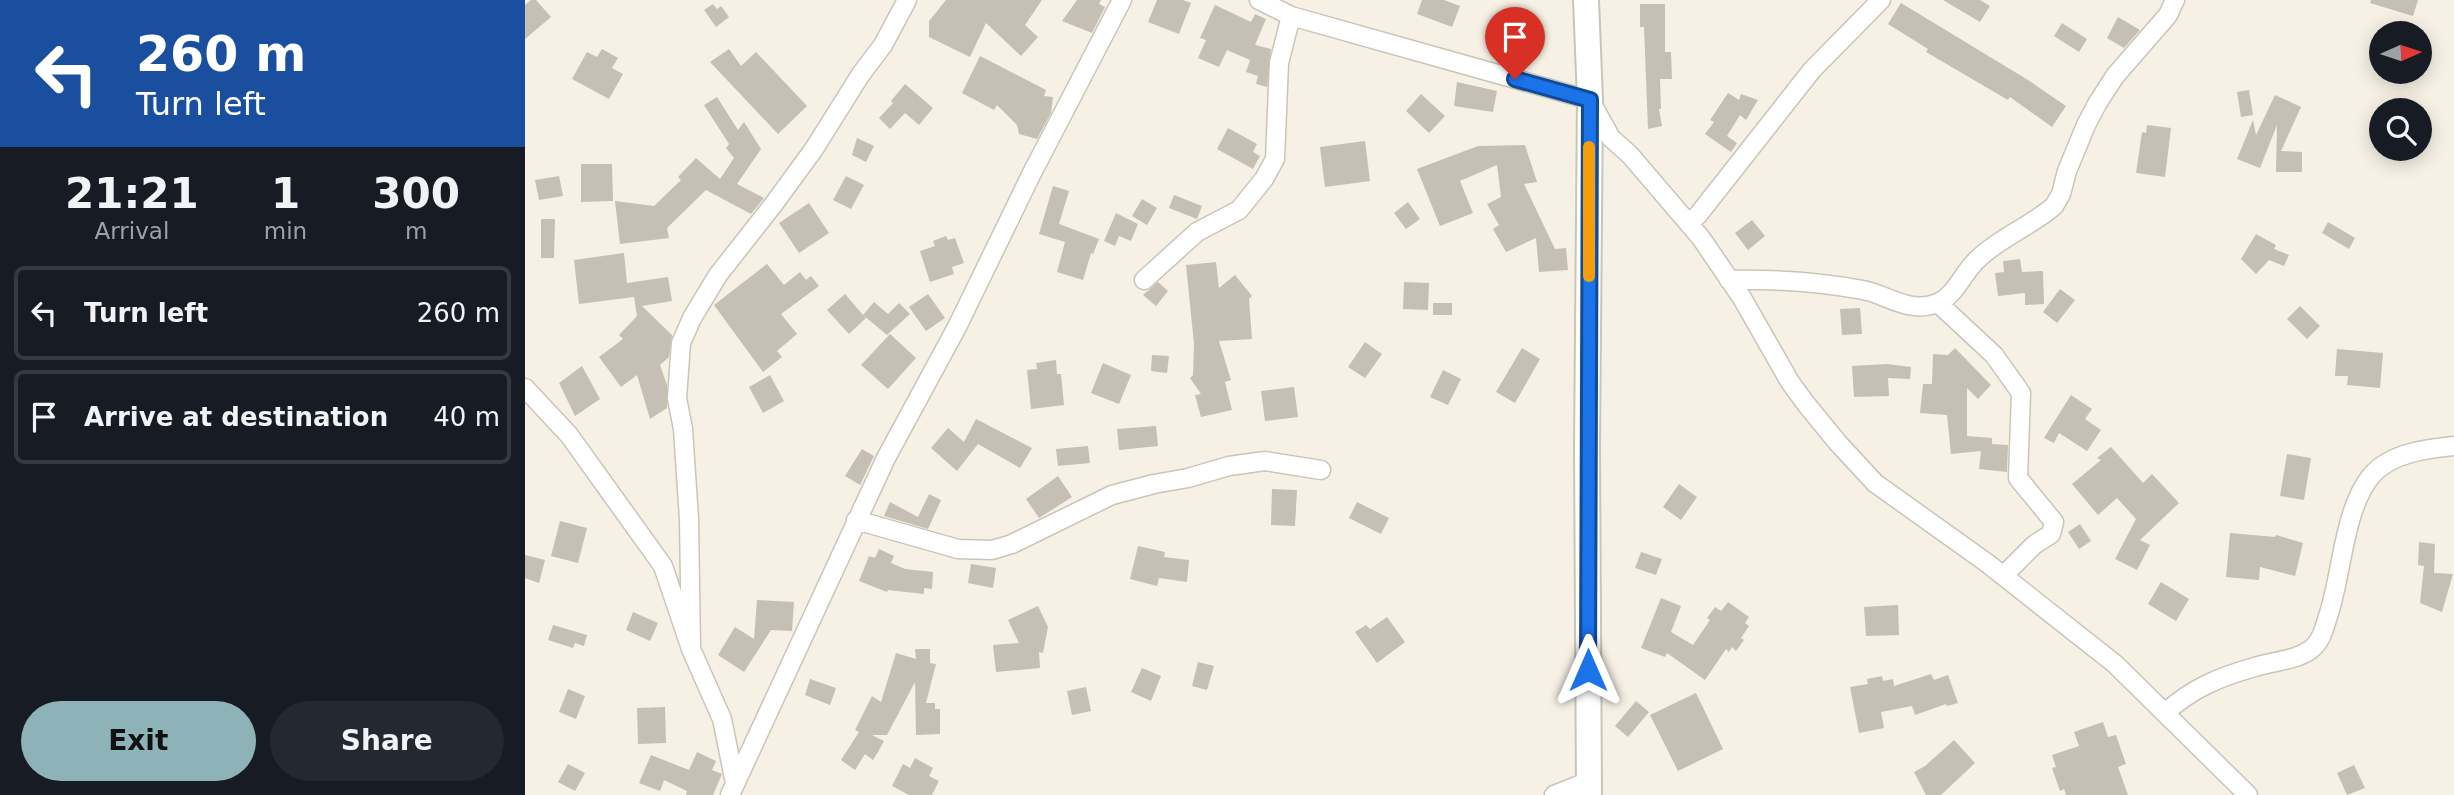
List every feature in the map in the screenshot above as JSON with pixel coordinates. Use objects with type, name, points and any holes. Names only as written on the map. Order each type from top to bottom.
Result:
[{"type":"main road","points":[[1586,0],[1590,100],[1587,434],[1589,788]]},
{"type":"street","points":[[691,649],[689,519],[683,429],[677,398],[681,343],[692,318],[718,275],[814,149],[861,74],[883,45],[907,0]]},
{"type":"street","points":[[732,789],[886,458],[957,327],[1032,173],[1122,0]]},
{"type":"street","points":[[1259,0],[1291,16],[1590,100],[1611,138],[1630,155],[1689,223],[1729,280],[1790,382],[1838,443],[1875,483],[2003,576],[2115,664],[2248,795]]},
{"type":"street","points":[[1689,223],[1727,180],[1812,71],[1881,0]]},
{"type":"street","points":[[1729,280],[1767,279],[1866,291],[1919,308],[1938,303],[1962,280],[1977,259],[2054,206],[2097,104],[2115,76],[2168,15],[2175,0]]},
{"type":"street","points":[[1143,280],[1197,232],[1239,210],[1264,179],[1275,159],[1279,63],[1291,16]]},
{"type":"street","points":[[1938,303],[1994,355],[2021,393],[2018,478],[2054,522],[2051,534],[2033,545],[2003,576]]},
{"type":"street","points":[[525,388],[569,435],[663,566],[691,649],[722,719],[732,789]]},
{"type":"street","points":[[2166,712],[2186,694],[2214,680],[2256,666],[2293,659],[2312,649],[2323,634],[2341,555],[2356,505],[2371,476],[2387,463],[2406,454],[2454,446]]},
{"type":"street","points":[[856,520],[958,549],[992,550],[1011,544],[1112,495],[1154,484],[1188,478],[1229,466],[1265,461],[1321,470]]},
{"type":"street","points":[[1554,795],[1589,788]]},
{"type":"building","points":[[536,0],[551,17],[525,39],[525,5]]},
{"type":"building","points":[[946,0],[1042,0],[1025,25],[1038,37],[1021,56],[986,23],[970,57],[929,37],[929,21]]},
{"type":"building","points":[[1077,0],[1101,0],[1099,4],[1105,7],[1092,33],[1062,21]]},
{"type":"building","points":[[1157,0],[1183,0],[1191,3],[1179,34],[1148,22]]},
{"type":"building","points":[[1422,0],[1444,0],[1460,6],[1452,27],[1417,14]]},
{"type":"building","points":[[1943,0],[1980,0],[1990,6],[1980,22]]},
{"type":"building","points":[[2371,0],[2418,0],[2413,16],[2370,3]]},
{"type":"building","points":[[1901,3],[2066,106],[2052,127],[2010,97],[2008,100],[1926,52],[1928,49],[1888,24]]},
{"type":"building","points":[[713,4],[717,9],[721,6],[729,17],[716,27],[704,10]]},
{"type":"building","points":[[1640,4],[1665,4],[1665,52],[1671,52],[1672,79],[1660,79],[1659,109],[1662,126],[1648,129],[1644,27],[1640,27]]},
{"type":"building","points":[[1215,5],[1251,22],[1255,14],[1266,19],[1255,45],[1271,49],[1267,87],[1256,84],[1258,76],[1246,72],[1250,60],[1227,50],[1219,67],[1198,58],[1206,40],[1200,38]]},
{"type":"building","points":[[2118,17],[2140,30],[2124,48],[2107,38]]},
{"type":"building","points":[[2062,23],[2087,39],[2079,52],[2054,36]]},
{"type":"building","points":[[602,49],[618,58],[612,68],[623,74],[609,99],[572,79],[587,52],[597,57]]},
{"type":"building","points":[[729,49],[741,66],[756,52],[807,106],[778,134],[710,62]]},
{"type":"building","points":[[980,56],[1046,90],[1044,96],[1053,97],[1051,113],[1037,139],[1019,134],[1017,125],[997,105],[994,110],[962,93]]},
{"type":"building","points":[[1457,82],[1497,91],[1493,112],[1454,106]]},
{"type":"building","points":[[905,84],[933,108],[919,125],[905,113],[890,129],[879,118]]},
{"type":"building","points":[[2249,90],[2253,115],[2241,117],[2237,92]]},
{"type":"building","points":[[1728,93],[1739,100],[1741,94],[1758,100],[1746,120],[1740,115],[1727,136],[1737,143],[1731,152],[1705,134],[1714,122],[1710,120]]},
{"type":"building","points":[[1421,94],[1445,116],[1429,133],[1406,111]]},
{"type":"building","points":[[2275,95],[2301,107],[2281,151],[2302,152],[2302,172],[2276,172],[2277,125],[2260,168],[2237,159],[2253,120],[2256,135]]},
{"type":"building","points":[[717,97],[738,130],[744,122],[761,149],[737,184],[764,198],[751,214],[706,190],[667,228],[669,238],[620,244],[615,201],[654,206],[681,180],[678,177],[696,158],[720,179],[734,158],[726,148],[729,144],[704,105]]},
{"type":"building","points":[[2147,125],[2171,128],[2165,177],[2136,173],[2142,132],[2146,133]]},
{"type":"building","points":[[1228,128],[1257,144],[1253,152],[1260,156],[1253,169],[1217,149]]},
{"type":"building","points":[[857,138],[874,146],[866,162],[852,155]]},
{"type":"building","points":[[1365,141],[1370,181],[1325,187],[1320,147]]},
{"type":"building","points":[[1525,145],[1537,182],[1524,184],[1555,249],[1566,248],[1568,270],[1539,272],[1536,238],[1506,252],[1493,229],[1499,225],[1487,204],[1501,197],[1497,165],[1460,181],[1473,213],[1440,226],[1417,169],[1478,146]]},
{"type":"building","points":[[581,164],[612,164],[613,201],[581,202]]},
{"type":"building","points":[[559,176],[563,196],[539,200],[535,180]]},
{"type":"building","points":[[846,176],[864,185],[851,209],[833,200]]},
{"type":"building","points":[[1053,186],[1069,191],[1059,224],[1099,239],[1093,254],[1091,253],[1083,280],[1057,272],[1065,242],[1039,234]]},
{"type":"building","points":[[1174,195],[1202,206],[1197,219],[1169,208]]},
{"type":"building","points":[[1142,199],[1157,208],[1147,225],[1132,216]]},
{"type":"building","points":[[1408,202],[1420,219],[1406,229],[1394,213]]},
{"type":"building","points":[[809,203],[829,233],[799,253],[779,223]]},
{"type":"building","points":[[1116,213],[1138,224],[1131,241],[1119,236],[1115,246],[1104,241]]},
{"type":"building","points":[[541,219],[555,219],[554,258],[541,258]]},
{"type":"building","points":[[1752,220],[1765,236],[1748,250],[1735,233]]},
{"type":"building","points":[[2328,222],[2355,238],[2349,249],[2322,233]]},
{"type":"building","points":[[2256,234],[2276,245],[2274,249],[2289,255],[2284,266],[2269,260],[2256,274],[2241,259]]},
{"type":"building","points":[[946,236],[948,240],[955,238],[964,263],[952,267],[954,274],[930,282],[920,251],[935,246],[933,241]]},
{"type":"building","points":[[624,253],[627,283],[668,277],[672,301],[642,306],[672,335],[669,357],[660,365],[667,385],[667,408],[650,419],[637,375],[621,387],[599,357],[623,339],[619,335],[637,316],[634,297],[579,304],[574,260]]},
{"type":"building","points":[[2020,259],[2022,272],[2043,271],[2044,304],[2025,305],[2025,293],[1998,296],[1995,273],[2004,272],[2003,261]]},
{"type":"building","points":[[1216,262],[1219,288],[1235,275],[1252,296],[1249,299],[1252,339],[1219,341],[1231,380],[1225,382],[1232,410],[1201,417],[1195,395],[1201,394],[1190,378],[1193,375],[1194,344],[1186,265]]},
{"type":"building","points":[[767,264],[784,285],[800,272],[806,280],[811,276],[819,286],[781,314],[797,334],[777,351],[782,357],[763,372],[714,305]]},
{"type":"building","points":[[1158,282],[1168,291],[1156,306],[1143,295]]},
{"type":"building","points":[[1404,282],[1429,283],[1428,310],[1403,309]]},
{"type":"building","points":[[2060,289],[2075,300],[2057,323],[2043,312]]},
{"type":"building","points":[[845,294],[866,318],[849,334],[827,310]]},
{"type":"building","points":[[928,294],[945,318],[926,331],[909,307]]},
{"type":"building","points":[[874,302],[888,314],[899,303],[910,314],[887,335],[863,315]]},
{"type":"building","points":[[1433,303],[1452,303],[1452,315],[1433,315]]},
{"type":"building","points":[[2300,306],[2320,326],[2307,339],[2287,319]]},
{"type":"building","points":[[1860,308],[1862,334],[1842,335],[1840,309]]},
{"type":"building","points":[[890,334],[916,358],[888,389],[861,365]]},
{"type":"building","points":[[1365,342],[1382,354],[1365,378],[1348,367]]},
{"type":"building","points":[[1522,348],[1540,359],[1515,403],[1496,392]]},
{"type":"building","points":[[1955,348],[1991,385],[1978,399],[1967,388],[1967,436],[1992,438],[1992,444],[2008,445],[2007,472],[1979,469],[1981,451],[1951,454],[1947,415],[1920,413],[1923,384],[1932,384],[1933,354],[1948,355]]},
{"type":"building","points":[[2337,349],[2383,353],[2380,388],[2347,385],[2348,376],[2335,376]]},
{"type":"building","points":[[1152,355],[1169,356],[1167,373],[1151,371]]},
{"type":"building","points":[[1056,360],[1057,374],[1061,374],[1064,405],[1031,409],[1027,370],[1037,369],[1036,363]]},
{"type":"building","points":[[1103,363],[1131,375],[1119,404],[1091,393]]},
{"type":"building","points":[[1887,364],[1911,367],[1910,379],[1888,378],[1889,396],[1854,397],[1852,366]]},
{"type":"building","points":[[582,366],[600,399],[575,416],[559,383]]},
{"type":"building","points":[[1443,370],[1461,379],[1448,405],[1430,397]]},
{"type":"building","points":[[770,375],[784,401],[763,413],[749,387]]},
{"type":"building","points":[[1294,387],[1298,417],[1265,421],[1261,391]]},
{"type":"building","points":[[2071,395],[2092,409],[2085,419],[2101,430],[2087,451],[2059,433],[2054,443],[2044,438]]},
{"type":"building","points":[[976,419],[1032,448],[1020,468],[978,444],[957,471],[931,448],[948,428],[964,442]]},
{"type":"building","points":[[1156,426],[1158,446],[1119,450],[1117,429]]},
{"type":"building","points":[[1088,446],[1090,463],[1058,466],[1056,449]]},
{"type":"building","points":[[2111,447],[2143,483],[2152,474],[2179,503],[2140,540],[2150,545],[2137,570],[2115,559],[2136,519],[2117,498],[2098,515],[2072,484],[2101,460],[2097,458]]},
{"type":"building","points":[[862,449],[874,456],[860,485],[845,476]]},
{"type":"building","points":[[2287,454],[2311,458],[2304,500],[2280,496]]},
{"type":"building","points":[[1058,476],[1072,497],[1039,518],[1026,499]]},
{"type":"building","points":[[1679,484],[1697,497],[1681,520],[1663,507]]},
{"type":"building","points":[[1272,489],[1297,490],[1295,526],[1271,525]]},
{"type":"building","points":[[929,494],[941,500],[928,529],[884,516],[890,502],[918,517]]},
{"type":"building","points":[[1357,502],[1389,518],[1381,534],[1349,518]]},
{"type":"building","points":[[560,521],[587,528],[578,563],[551,556]]},
{"type":"building","points":[[2080,524],[2091,541],[2079,549],[2068,532]]},
{"type":"building","points":[[2230,533],[2276,535],[2303,543],[2295,576],[2260,567],[2259,580],[2226,577]]},
{"type":"building","points":[[2419,542],[2435,544],[2434,573],[2453,574],[2442,612],[2420,603],[2424,566],[2418,565]]},
{"type":"building","points":[[1138,546],[1165,552],[1164,557],[1189,560],[1187,582],[1159,578],[1157,586],[1130,579]]},
{"type":"building","points":[[879,549],[894,556],[891,563],[905,569],[933,572],[932,589],[924,588],[924,594],[887,592],[859,581],[869,556],[875,558]]},
{"type":"building","points":[[1641,552],[1662,559],[1656,575],[1635,568]]},
{"type":"building","points":[[525,555],[545,560],[539,583],[525,578]]},
{"type":"building","points":[[971,564],[996,568],[993,588],[968,583]]},
{"type":"building","points":[[2161,582],[2189,599],[2176,621],[2148,604]]},
{"type":"building","points":[[1661,598],[1681,606],[1671,632],[1693,645],[1710,620],[1707,618],[1715,607],[1721,611],[1728,602],[1749,617],[1745,623],[1749,626],[1741,638],[1744,640],[1736,651],[1732,647],[1729,652],[1726,649],[1705,680],[1667,653],[1665,657],[1641,648]]},
{"type":"building","points":[[757,600],[794,602],[792,631],[771,630],[744,672],[718,655],[735,627],[754,639]]},
{"type":"building","points":[[1898,605],[1899,635],[1866,636],[1864,607]]},
{"type":"building","points":[[1038,606],[1048,627],[1043,653],[1039,652],[1040,668],[996,672],[993,645],[1019,643],[1008,620]]},
{"type":"building","points":[[633,612],[658,623],[650,641],[626,630]]},
{"type":"building","points":[[1387,617],[1405,642],[1377,663],[1355,632],[1366,625],[1370,629]]},
{"type":"building","points":[[553,625],[587,635],[584,646],[575,643],[573,648],[548,640]]},
{"type":"building","points":[[915,649],[930,649],[930,663],[936,664],[926,703],[935,703],[935,709],[940,709],[940,734],[916,735],[915,682],[887,735],[872,735],[884,741],[873,760],[865,754],[855,770],[841,760],[859,732],[855,730],[872,696],[881,702],[896,653],[916,659]]},
{"type":"building","points":[[1198,662],[1214,666],[1207,690],[1192,686]]},
{"type":"building","points":[[1142,668],[1161,676],[1151,701],[1131,692]]},
{"type":"building","points":[[1931,674],[1934,680],[1948,675],[1958,703],[1946,704],[1915,715],[1912,706],[1881,712],[1884,728],[1859,733],[1850,687],[1868,684],[1867,679],[1882,676],[1883,681],[1893,679],[1894,686]]},
{"type":"building","points":[[810,679],[836,688],[830,705],[805,695]]},
{"type":"building","points":[[1086,687],[1091,711],[1072,715],[1067,691]]},
{"type":"building","points":[[568,689],[585,696],[576,719],[559,712]]},
{"type":"building","points":[[1696,693],[1723,749],[1678,771],[1650,715]]},
{"type":"building","points":[[1636,701],[1649,712],[1628,737],[1615,726]]},
{"type":"building","points":[[665,707],[666,743],[638,744],[637,708]]},
{"type":"building","points":[[2103,722],[2108,737],[2116,735],[2126,764],[2118,767],[2128,795],[2066,795],[2064,789],[2060,791],[2052,768],[2056,767],[2052,755],[2079,746],[2074,732]]},
{"type":"building","points":[[1954,740],[1975,763],[1941,795],[1926,795],[1914,772],[1925,766]]},
{"type":"building","points":[[697,752],[716,761],[712,770],[722,774],[713,795],[686,795],[687,791],[664,780],[660,791],[639,783],[651,755],[689,770]]},
{"type":"building","points":[[915,758],[933,768],[929,776],[939,781],[932,795],[909,795],[892,786],[903,764],[910,768]]},
{"type":"building","points":[[568,764],[585,773],[575,791],[558,782]]},
{"type":"building","points":[[2354,765],[2365,788],[2347,795],[2337,773]]},
{"type":"slow traffic","points":[[1589,147],[1589,276]]},
{"type":"route","points":[[1515,79],[1590,100],[1588,670]]}]
